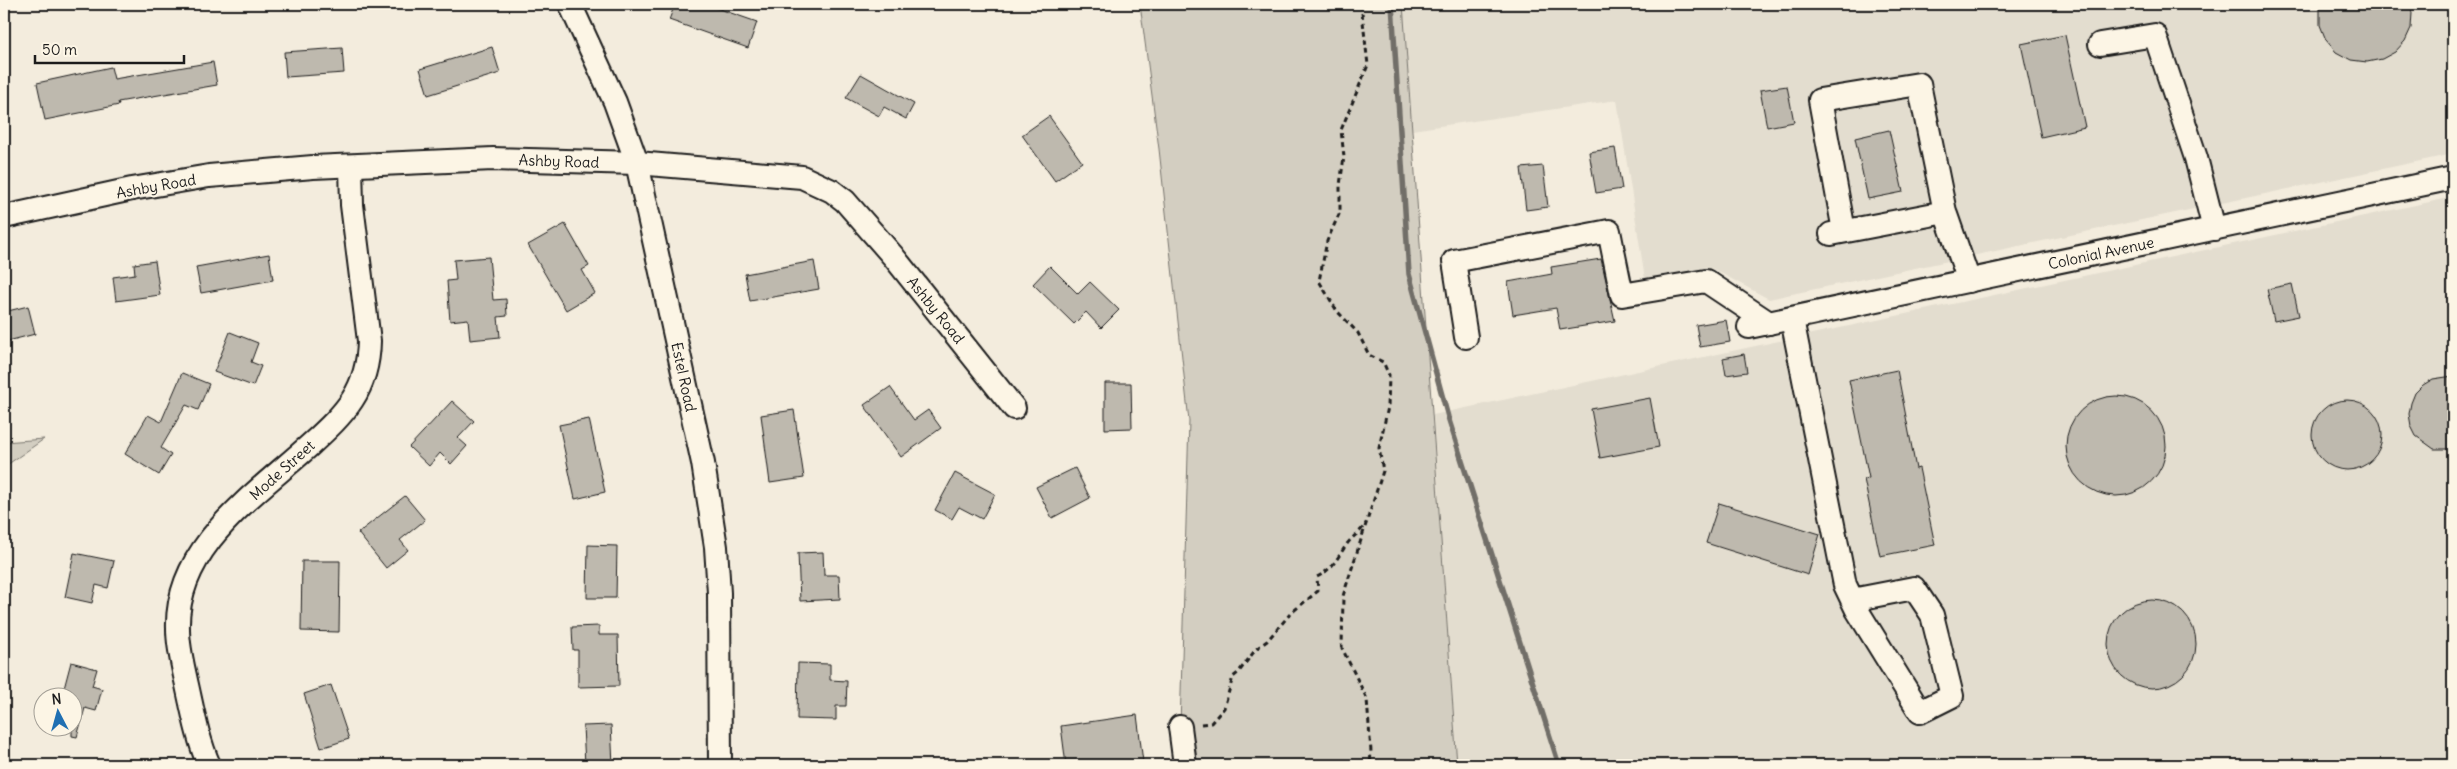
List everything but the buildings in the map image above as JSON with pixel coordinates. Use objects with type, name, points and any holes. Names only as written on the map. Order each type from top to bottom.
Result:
[{"type":"street","name":"Estel Road","points":[[570,4],[615,102],[636,163],[703,463],[716,547],[721,667],[720,765]]},
{"type":"street","points":[[2100,44],[2155,35],[2196,158],[2214,229]]},
{"type":"street","points":[[1945,212],[1838,233],[1820,100],[1919,84],[1945,212],[1969,281]]},
{"type":"street","name":"Ashby Road","points":[[4,217],[132,189],[251,171],[493,159],[636,163],[802,177],[832,191],[845,201],[893,256],[1014,408]]},
{"type":"street","name":"Mode Street","points":[[204,764],[180,650],[178,628],[182,594],[195,562],[224,522],[333,424],[351,405],[363,382],[368,361],[369,341],[352,205],[351,166]]},
{"type":"street","name":"Colonial Avenue","points":[[1466,337],[1454,261],[1609,231],[1622,295],[1706,281],[1759,325],[2453,178]]},
{"type":"street","points":[[1792,319],[1845,585],[1852,600],[1920,712],[1952,696],[1932,615],[1914,588],[1852,600]]},
{"type":"street","points":[[1180,727],[1185,765]]},
{"type":"path","points":[[1362,4],[1368,64],[1340,130],[1344,157],[1340,185],[1340,212],[1327,242],[1319,281],[1337,311],[1358,333],[1369,355],[1383,362],[1389,374],[1388,407],[1379,448],[1383,471],[1342,596],[1342,648],[1367,698],[1371,752],[1370,765]]},
{"type":"path","points":[[1180,727],[1211,723],[1218,716],[1224,708],[1232,677],[1238,673],[1256,649],[1267,641],[1291,613],[1318,591],[1317,577],[1329,571],[1347,543],[1363,529],[1373,506]]},
{"type":"shaded area","points":[[1140,4],[1403,4],[1457,765],[1184,765],[1180,727],[1189,421],[1159,149]]},
{"type":"shaded area","points":[[1403,4],[2453,4],[2453,154],[1769,299],[1711,268],[1645,279],[1617,100],[1412,130]]},
{"type":"shaded area","points":[[2453,197],[2453,765],[1457,765],[1433,415]]},
{"type":"shaded area","points":[[44,439],[4,467],[4,442]]},
{"type":"waterway","points":[[1392,4],[1409,274],[1448,417],[1559,765]]}]
